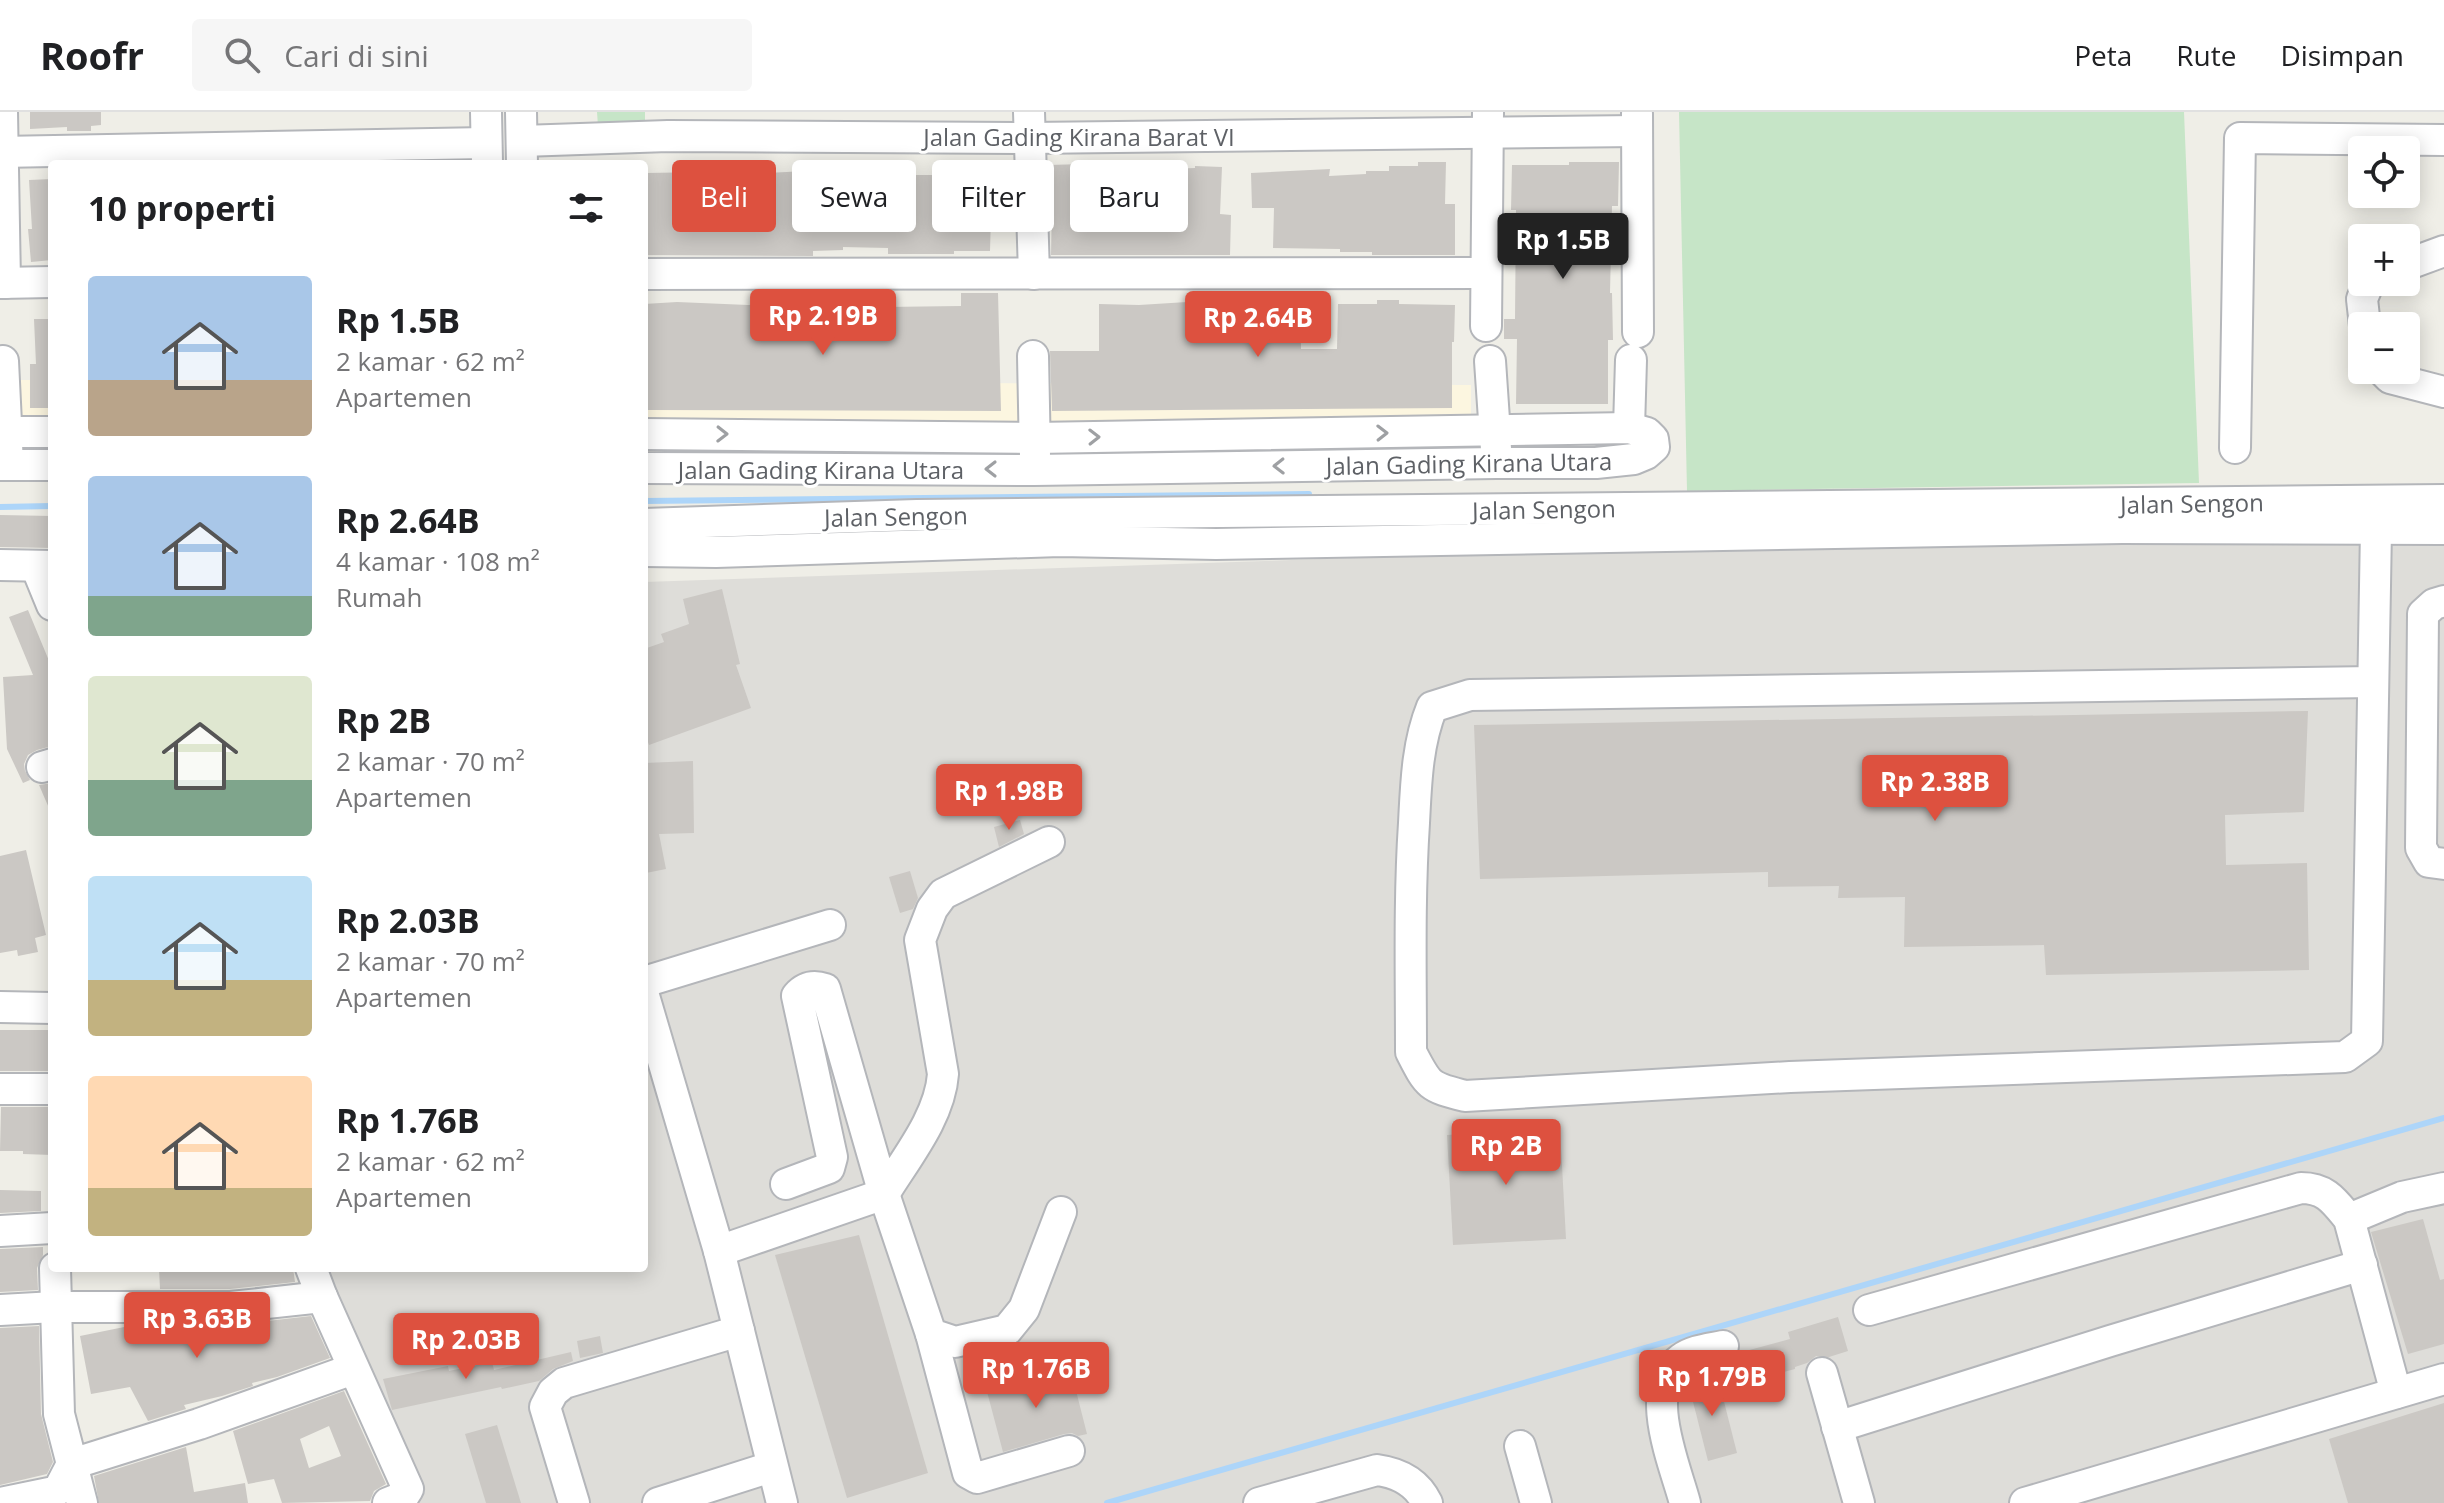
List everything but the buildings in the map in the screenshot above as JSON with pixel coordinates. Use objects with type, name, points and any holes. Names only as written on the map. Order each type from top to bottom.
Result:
[{"type":"street","points":[[2,112],[2,283],[48,282]]},
{"type":"street","points":[[1,152],[486,154],[486,112]]},
{"type":"street","points":[[1486,326],[1488,122]]},
{"type":"street","points":[[1629,428],[1634,346],[1637,122]]},
{"type":"street","name":"Jalan Gading Kirana Barat VI","points":[[521,139],[668,124],[1637,122]]},
{"type":"street","points":[[1029,125],[1034,274]]},
{"type":"street","points":[[2235,448],[2240,138],[2444,140]]},
{"type":"street","points":[[2420,260],[2444,251]]},
{"type":"street","points":[[648,274],[1486,273]]},
{"type":"street","points":[[1033,356],[1034,470]]},
{"type":"street","points":[[3,361],[4,465],[48,465]]},
{"type":"street","points":[[1490,361],[1496,463]]},
{"type":"street","points":[[2413,384],[2444,392]]},
{"type":"street","name":"Jalan Gading Kirana Utara","points":[[648,434],[1035,438],[1629,428],[1647,433],[1653,439],[1654,447],[1646,454],[1620,461],[1034,470],[648,468]]},
{"type":"street","points":[[4,432],[48,432]]},
{"type":"street","name":"Jalan Sengon","points":[[648,524],[917,515],[2444,500]]},
{"type":"street","points":[[648,551],[716,552],[1060,541],[1216,544],[2106,528],[2444,529]]},
{"type":"street","points":[[2373,682],[1470,695],[1432,707],[1423,728],[1416,779],[1411,871],[1411,1052],[1424,1078],[1438,1090],[1465,1096],[1790,1077],[2345,1057],[2367,1041],[2376,529]]},
{"type":"street","points":[[0,565],[44,566]]},
{"type":"street","points":[[2444,601],[2434,604],[2423,614],[2421,848],[2429,862],[2444,864]]},
{"type":"street","points":[[719,1251],[884,1194],[928,1122],[942,1092],[943,1074],[920,940],[932,909],[943,894],[1049,842]]},
{"type":"street","points":[[648,981],[830,925]]},
{"type":"street","points":[[786,1184],[829,1168],[832,1157],[797,996],[803,989],[815,986],[825,989],[884,1194],[931,1334],[968,1473],[977,1478],[1069,1451]]},
{"type":"street","points":[[0,1007],[48,1008]]},
{"type":"street","points":[[648,1010],[719,1251],[782,1503]]},
{"type":"street","points":[[0,1089],[48,1089]]},
{"type":"street","points":[[1869,1310],[2301,1188],[2315,1188],[2326,1193],[2349,1219],[2396,1393]]},
{"type":"street","points":[[2349,1219],[2402,1197],[2444,1188]]},
{"type":"street","points":[[931,1334],[955,1342],[1007,1330],[1024,1309],[1061,1212]]},
{"type":"street","points":[[0,1231],[48,1228]]},
{"type":"street","points":[[1837,1427],[2362,1265]]},
{"type":"street","points":[[55,1272],[59,1414],[82,1503]]},
{"type":"street","points":[[313,1272],[408,1489],[403,1497],[388,1503]]},
{"type":"street","points":[[0,1310],[231,1307],[322,1297]]},
{"type":"street","points":[[574,1503],[545,1407],[553,1392],[564,1383],[739,1331]]},
{"type":"street","points":[[1685,1503],[1660,1406],[1667,1375],[1678,1361],[1703,1350],[1723,1346]]},
{"type":"street","points":[[0,1503],[54,1492],[59,1489],[72,1464],[199,1424],[353,1369]]},
{"type":"street","points":[[1822,1373],[1859,1503]]},
{"type":"street","points":[[2025,1503],[2444,1379]]},
{"type":"street","points":[[1520,1446],[1536,1503]]},
{"type":"street","points":[[658,1503],[727,1493],[771,1467]]},
{"type":"street","points":[[1259,1503],[1377,1470],[1410,1481],[1427,1503]]},
{"type":"shaded area","points":[[0,380],[48,380],[48,458],[0,459]]},
{"type":"shaded area","points":[[648,382],[1471,385],[1471,448],[648,454]]},
{"type":"shaded area","points":[[2444,521],[2444,1503],[397,1503],[318,1272],[648,1272],[648,582]]},
{"type":"green space","points":[[597,112],[645,112],[645,125],[598,126]]},
{"type":"green space","points":[[1679,112],[2184,112],[2199,483],[1687,491]]},
{"type":"waterway","points":[[648,501],[1309,494]]},
{"type":"waterway","points":[[0,507],[48,506]]},
{"type":"waterway","points":[[1107,1503],[2444,1118]]}]
